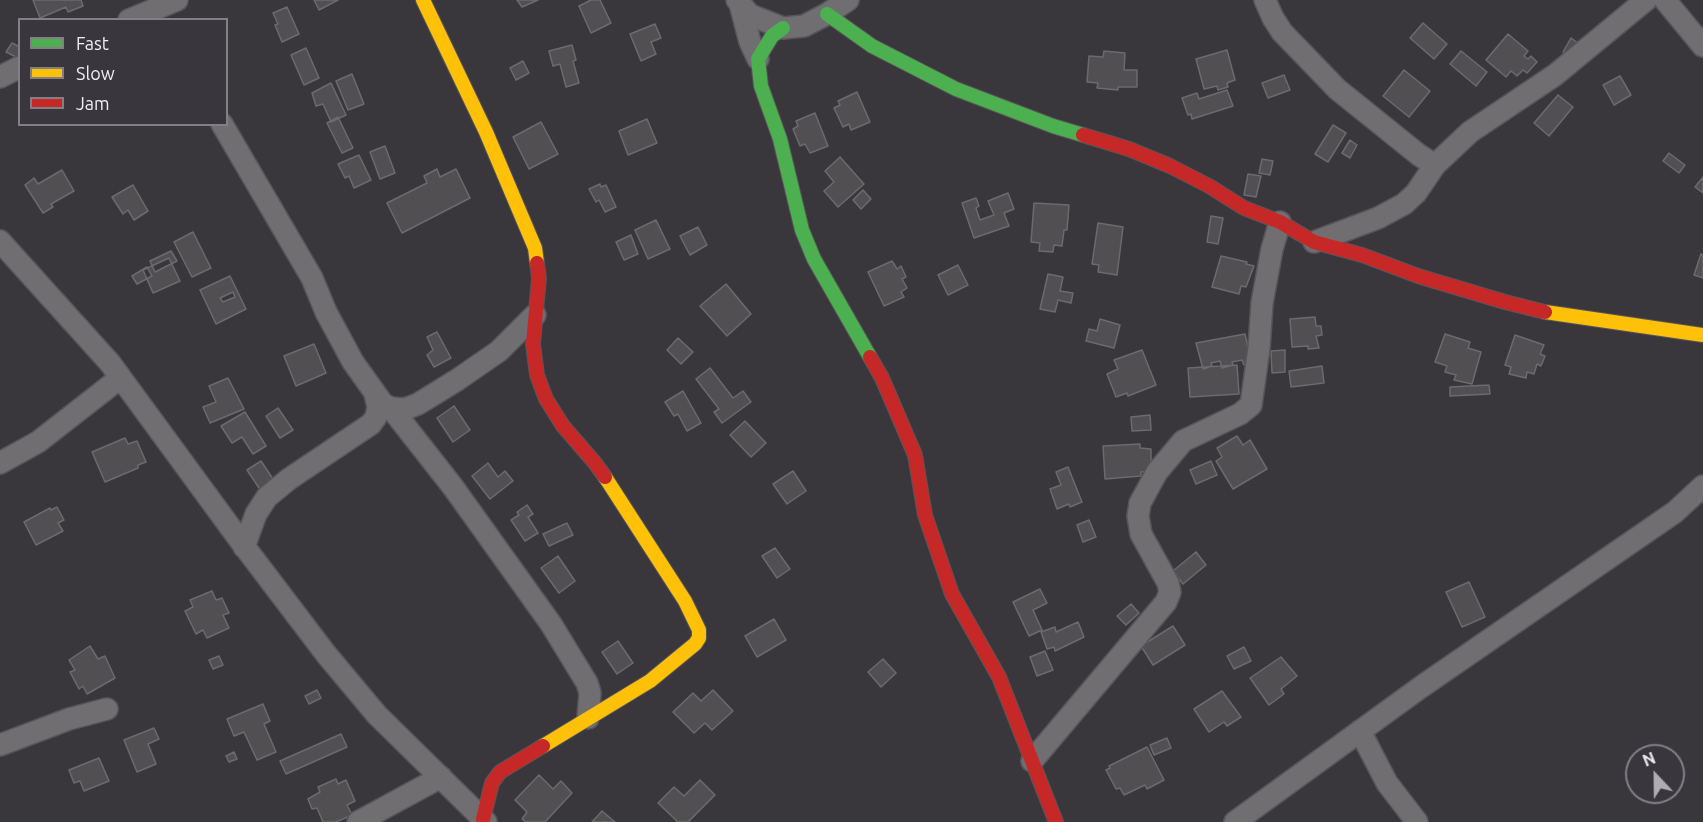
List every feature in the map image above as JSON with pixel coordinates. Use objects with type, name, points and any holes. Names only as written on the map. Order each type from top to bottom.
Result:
[{"type":"street","points":[[423,0],[486,132],[535,248],[539,278],[533,344],[537,375],[546,399],[563,426],[595,463],[634,521],[686,601],[699,630],[699,638],[695,644],[650,681],[500,772],[492,783],[485,820]]},
{"type":"street","points":[[738,2],[750,15],[783,28],[804,26],[848,0]]},
{"type":"street","points":[[1265,0],[1282,32],[1337,89],[1419,155],[1435,165]]},
{"type":"street","points":[[1314,242],[1378,218],[1404,204],[1416,193],[1435,165],[1470,132],[1547,80],[1646,0]]},
{"type":"street","points":[[1665,0],[1703,46]]},
{"type":"street","points":[[738,2],[750,42],[758,59],[761,86],[780,139],[802,230],[830,289],[882,378],[907,435],[915,455],[925,515],[952,594],[999,677],[1056,822]]},
{"type":"street","points":[[136,18],[170,8]]},
{"type":"street","points":[[827,14],[872,46],[956,89],[1053,126],[1129,149],[1170,166],[1209,186],[1244,208],[1280,222],[1314,242],[1362,255],[1418,276],[1523,307],[1703,335]]},
{"type":"street","points":[[758,59],[772,36],[783,28]]},
{"type":"street","points":[[0,77],[18,68]]},
{"type":"street","points":[[223,126],[312,278],[342,343],[383,404],[391,408],[405,409],[418,404],[499,351],[535,315]]},
{"type":"street","points":[[1032,761],[1166,602],[1170,592],[1168,583],[1141,534],[1138,516],[1140,503],[1157,472],[1183,441],[1240,414],[1251,405],[1258,358],[1262,303],[1272,249],[1280,222]]},
{"type":"street","points":[[0,242],[110,363],[244,546],[326,654],[377,715],[485,820]]},
{"type":"street","points":[[0,463],[38,442],[120,378]]},
{"type":"street","points":[[244,546],[256,514],[267,497],[289,478],[371,424],[376,417],[378,407],[375,394]]},
{"type":"street","points":[[391,408],[453,487],[552,624],[587,683],[590,693],[588,718]]},
{"type":"street","points":[[1235,822],[1421,687],[1675,512],[1703,486]]},
{"type":"street","points":[[0,745],[69,718],[107,709]]},
{"type":"street","points":[[1360,731],[1387,783],[1417,822]]},
{"type":"street","points":[[358,822],[441,777]]},
{"type":"building","points":[[33,0],[81,0],[83,6],[68,12],[66,7],[40,18]]},
{"type":"building","points":[[314,0],[338,0],[319,10]]},
{"type":"building","points":[[517,0],[538,0],[522,7]]},
{"type":"building","points":[[591,0],[600,0],[611,23],[591,33],[579,6]]},
{"type":"building","points":[[287,7],[299,34],[282,42],[273,13]]},
{"type":"building","points":[[1423,23],[1447,44],[1434,59],[1410,38]]},
{"type":"building","points":[[655,24],[661,38],[651,42],[656,54],[641,61],[630,34]]},
{"type":"building","points":[[1508,34],[1528,51],[1524,56],[1528,59],[1531,56],[1537,62],[1527,73],[1523,70],[1517,76],[1511,71],[1506,77],[1486,60]]},
{"type":"building","points":[[1571,38],[1578,43],[1569,56],[1563,52]]},
{"type":"building","points":[[12,43],[18,46],[18,58],[6,52]]},
{"type":"building","points":[[572,45],[576,60],[573,61],[579,83],[566,87],[560,64],[553,66],[549,51]]},
{"type":"building","points":[[306,48],[319,78],[304,85],[291,55]]},
{"type":"building","points":[[1227,50],[1235,80],[1227,83],[1228,87],[1218,90],[1217,86],[1204,89],[1196,59]]},
{"type":"building","points":[[1104,51],[1125,53],[1124,70],[1137,70],[1137,87],[1118,87],[1118,90],[1097,88],[1098,83],[1087,82],[1089,56],[1103,57]]},
{"type":"building","points":[[1461,51],[1487,72],[1476,86],[1450,64]]},
{"type":"building","points":[[523,61],[529,73],[516,80],[510,68]]},
{"type":"building","points":[[1404,70],[1430,91],[1409,117],[1383,96]]},
{"type":"building","points":[[352,74],[364,104],[348,110],[336,81]]},
{"type":"building","points":[[1284,75],[1290,90],[1268,98],[1262,83]]},
{"type":"building","points":[[1620,76],[1631,95],[1614,105],[1603,85]]},
{"type":"building","points":[[331,83],[346,115],[331,122],[323,104],[316,106],[312,93]]},
{"type":"building","points":[[1227,90],[1233,106],[1192,119],[1191,114],[1188,115],[1182,98],[1197,93],[1199,99]]},
{"type":"building","points":[[857,92],[870,122],[851,130],[849,124],[843,127],[834,108],[840,105],[838,101]]},
{"type":"building","points":[[1558,95],[1573,107],[1549,136],[1534,123]]},
{"type":"building","points":[[815,113],[828,146],[810,153],[805,144],[800,146],[793,129],[798,126],[796,121]]},
{"type":"building","points":[[338,117],[353,148],[342,153],[327,123]]},
{"type":"building","points":[[647,119],[657,143],[628,155],[619,131]]},
{"type":"building","points":[[541,122],[558,154],[529,169],[513,137]]},
{"type":"building","points":[[1333,125],[1346,133],[1328,162],[1315,154]]},
{"type":"building","points":[[1350,140],[1357,145],[1350,158],[1342,153]]},
{"type":"building","points":[[385,146],[395,173],[380,179],[370,152]]},
{"type":"building","points":[[1669,153],[1685,165],[1679,173],[1663,161]]},
{"type":"building","points":[[359,155],[371,180],[354,188],[349,176],[345,178],[338,164]]},
{"type":"building","points":[[840,157],[864,184],[838,207],[824,191],[834,182],[825,171]]},
{"type":"building","points":[[1262,159],[1273,161],[1270,175],[1259,173]]},
{"type":"building","points":[[437,169],[440,177],[456,169],[470,198],[402,233],[387,203],[427,183],[424,176]]},
{"type":"building","points":[[62,170],[74,191],[51,204],[53,207],[43,213],[25,185],[34,178],[38,184]]},
{"type":"building","points":[[1248,174],[1261,176],[1256,197],[1244,195]]},
{"type":"building","points":[[1703,177],[1703,193],[1695,187]]},
{"type":"building","points":[[600,184],[601,187],[606,185],[616,207],[605,212],[599,200],[596,202],[589,189]]},
{"type":"building","points":[[133,185],[148,211],[134,220],[128,210],[123,214],[112,197]]},
{"type":"building","points":[[863,190],[871,199],[861,209],[853,200]]},
{"type":"building","points":[[1008,193],[1014,209],[1004,213],[1009,226],[974,238],[962,203],[976,198],[980,220],[994,215],[988,201]]},
{"type":"building","points":[[1034,203],[1069,205],[1067,230],[1064,230],[1062,246],[1054,245],[1053,252],[1039,251],[1040,243],[1031,242]]},
{"type":"building","points":[[1211,216],[1223,218],[1218,244],[1207,242]]},
{"type":"building","points":[[656,220],[670,249],[648,259],[635,230]]},
{"type":"building","points":[[1098,223],[1123,227],[1117,275],[1098,272],[1099,265],[1092,264]]},
{"type":"building","points":[[698,227],[707,245],[690,255],[680,236]]},
{"type":"building","points":[[193,232],[211,268],[192,277],[174,242]]},
{"type":"building","points":[[631,235],[638,254],[624,260],[616,242]]},
{"type":"building","points":[[171,251],[177,261],[155,272],[150,261]]},
{"type":"building","points":[[1701,254],[1703,255],[1703,278],[1694,275]]},
{"type":"building","points":[[1221,256],[1254,266],[1246,287],[1241,286],[1239,294],[1212,287]]},
{"type":"building","points":[[169,258],[180,281],[153,293],[143,270]]},
{"type":"building","points":[[892,261],[897,269],[901,266],[906,277],[902,279],[907,288],[901,292],[904,297],[884,306],[868,272]]},
{"type":"building","points":[[958,265],[968,285],[948,295],[938,275]]},
{"type":"building","points":[[147,267],[152,276],[137,284],[132,276]]},
{"type":"building","points":[[1048,274],[1063,277],[1060,291],[1073,293],[1071,303],[1058,300],[1055,312],[1040,309]]},
{"type":"building","points":[[230,276],[246,309],[216,324],[200,290]],"holes":[[[233,292],[235,297],[223,302],[220,298]]]},
{"type":"building","points":[[726,284],[751,314],[727,336],[700,306]]},
{"type":"building","points":[[1315,317],[1316,326],[1321,326],[1322,335],[1316,336],[1319,348],[1292,347],[1290,319]]},
{"type":"building","points":[[1100,319],[1120,325],[1114,348],[1086,341],[1089,329],[1097,331]]},
{"type":"building","points":[[437,332],[451,358],[434,367],[427,355],[433,350],[427,337]]},
{"type":"building","points":[[1245,334],[1254,363],[1244,365],[1242,360],[1232,362],[1233,365],[1222,368],[1220,361],[1211,363],[1212,366],[1203,369],[1196,343]]},
{"type":"building","points":[[1445,334],[1470,342],[1468,348],[1481,352],[1472,384],[1454,380],[1456,375],[1445,372],[1447,366],[1435,362]]},
{"type":"building","points":[[1515,335],[1544,345],[1540,354],[1545,356],[1541,366],[1537,364],[1534,374],[1527,372],[1526,378],[1509,374],[1511,367],[1505,365]]},
{"type":"building","points":[[678,338],[693,352],[681,364],[667,350]]},
{"type":"building","points":[[314,344],[326,373],[296,386],[284,356]]},
{"type":"building","points":[[1142,350],[1156,385],[1128,396],[1127,393],[1116,397],[1107,374],[1118,369],[1114,360]]},
{"type":"building","points":[[1285,350],[1285,372],[1272,373],[1271,351]]},
{"type":"building","points":[[1237,365],[1239,394],[1190,397],[1188,368]]},
{"type":"building","points":[[1322,366],[1324,383],[1291,387],[1289,371]]},
{"type":"building","points":[[710,368],[733,398],[743,391],[751,402],[722,423],[714,412],[719,409],[696,379]]},
{"type":"building","points":[[228,378],[244,409],[210,423],[203,407],[216,402],[209,386]]},
{"type":"building","points":[[1489,385],[1490,394],[1450,396],[1450,387]]},
{"type":"building","points":[[683,391],[701,423],[687,431],[678,414],[674,416],[665,402]]},
{"type":"building","points":[[454,406],[470,430],[453,442],[437,418]]},
{"type":"building","points":[[278,408],[293,430],[280,438],[266,416]]},
{"type":"building","points":[[245,412],[266,446],[253,454],[242,437],[232,443],[221,426]]},
{"type":"building","points":[[1150,415],[1151,430],[1132,431],[1131,417]]},
{"type":"building","points":[[745,421],[766,443],[751,457],[730,435]]},
{"type":"building","points":[[1237,436],[1243,445],[1250,440],[1267,469],[1233,489],[1216,461],[1222,457],[1217,448]]},
{"type":"building","points":[[125,438],[128,444],[137,441],[146,462],[138,465],[138,468],[105,482],[92,452]]},
{"type":"building","points":[[1140,444],[1140,448],[1151,449],[1151,471],[1141,472],[1141,476],[1105,479],[1103,446]]},
{"type":"building","points":[[261,461],[277,485],[263,494],[247,470]]},
{"type":"building","points":[[1211,461],[1217,475],[1196,484],[1190,470]]},
{"type":"building","points":[[488,463],[498,477],[505,471],[513,481],[490,499],[472,476]]},
{"type":"building","points":[[1068,467],[1082,502],[1057,509],[1050,489],[1061,485],[1056,472]]},
{"type":"building","points":[[793,471],[806,491],[787,504],[773,484]]},
{"type":"building","points":[[527,505],[533,514],[528,517],[538,533],[525,541],[511,520],[519,515],[517,512]]},
{"type":"building","points":[[57,507],[64,520],[58,523],[63,531],[36,545],[24,522],[50,508],[51,510]]},
{"type":"building","points":[[1089,520],[1096,537],[1083,542],[1077,525]]},
{"type":"building","points":[[567,523],[573,535],[549,546],[543,534]]},
{"type":"building","points":[[775,548],[790,569],[777,578],[762,556]]},
{"type":"building","points":[[1196,552],[1206,565],[1183,584],[1173,571]]},
{"type":"building","points":[[558,556],[575,581],[559,593],[541,568]]},
{"type":"building","points":[[1469,582],[1485,617],[1462,627],[1446,592]]},
{"type":"building","points":[[1040,589],[1047,603],[1033,610],[1042,630],[1029,636],[1013,602]]},
{"type":"building","points":[[212,591],[216,600],[222,598],[229,613],[223,615],[229,628],[207,638],[203,630],[196,634],[185,611],[193,607],[190,600]]},
{"type":"building","points":[[1131,604],[1139,613],[1126,625],[1117,616]]},
{"type":"building","points":[[774,619],[786,640],[757,657],[745,636]]},
{"type":"building","points":[[1078,622],[1084,637],[1055,651],[1054,647],[1047,649],[1041,632],[1055,627],[1056,632]]},
{"type":"building","points":[[1173,626],[1185,645],[1153,665],[1141,646]]},
{"type":"building","points":[[618,641],[633,663],[617,674],[602,652]]},
{"type":"building","points":[[90,646],[98,659],[105,656],[115,678],[87,694],[83,686],[79,689],[70,672],[75,670],[69,660]]},
{"type":"building","points":[[1244,647],[1251,661],[1234,669],[1227,656]]},
{"type":"building","points":[[1045,651],[1053,670],[1037,676],[1030,657]]},
{"type":"building","points":[[219,656],[223,665],[213,669],[209,660]]},
{"type":"building","points":[[1281,657],[1297,676],[1281,689],[1284,694],[1269,705],[1250,678]]},
{"type":"building","points":[[883,659],[896,673],[881,687],[868,672]]},
{"type":"building","points":[[317,690],[321,698],[309,704],[305,696]]},
{"type":"building","points":[[713,690],[733,711],[712,730],[705,723],[694,733],[673,712],[693,693],[701,701]]},
{"type":"building","points":[[1222,691],[1241,717],[1227,726],[1224,722],[1209,732],[1194,709]]},
{"type":"building","points":[[263,704],[270,721],[264,724],[276,752],[257,760],[244,732],[234,736],[227,719]]},
{"type":"building","points":[[154,728],[159,739],[148,744],[156,764],[137,772],[124,740]]},
{"type":"building","points":[[341,734],[347,747],[286,774],[280,761]]},
{"type":"building","points":[[1167,738],[1171,748],[1154,755],[1150,745]]},
{"type":"building","points":[[1147,747],[1164,780],[1147,789],[1145,785],[1124,795],[1120,788],[1116,789],[1106,770],[1110,768],[1109,766]]},
{"type":"building","points":[[234,752],[237,759],[229,762],[226,756]]},
{"type":"building","points":[[99,758],[109,781],[84,791],[80,781],[74,783],[69,770]]},
{"type":"building","points":[[539,775],[553,789],[561,781],[572,793],[545,822],[526,822],[522,819],[527,812],[515,800]]},
{"type":"building","points":[[336,779],[338,784],[346,780],[355,801],[347,805],[352,815],[336,822],[323,822],[317,808],[312,809],[308,799],[320,792],[318,787]]},
{"type":"building","points":[[700,780],[715,795],[688,822],[678,822],[658,803],[674,787],[684,796]]},
{"type":"building","points":[[602,811],[615,822],[592,822]]},
{"type":"traffic: fast","points":[[827,14],[872,46],[956,89],[1083,135]]},
{"type":"traffic: fast","points":[[783,28],[772,36],[758,59],[761,86],[780,139],[802,230],[814,259],[870,357]]},
{"type":"traffic: slow","points":[[423,0],[486,132],[535,248],[537,263]]},
{"type":"traffic: slow","points":[[1545,312],[1703,335]]},
{"type":"traffic: slow","points":[[543,746],[650,681],[695,644],[699,638],[699,630],[685,601],[605,477]]},
{"type":"traffic: jam","points":[[1083,135],[1129,149],[1170,166],[1209,186],[1244,208],[1280,222],[1314,242],[1362,255],[1418,276],[1545,312]]},
{"type":"traffic: jam","points":[[537,263],[539,278],[533,344],[537,375],[546,399],[563,426],[605,477]]},
{"type":"traffic: jam","points":[[870,357],[882,378],[915,455],[925,515],[952,594],[999,677],[1056,822]]},
{"type":"traffic: jam","points":[[483,819],[492,783],[500,772],[543,746]]}]
